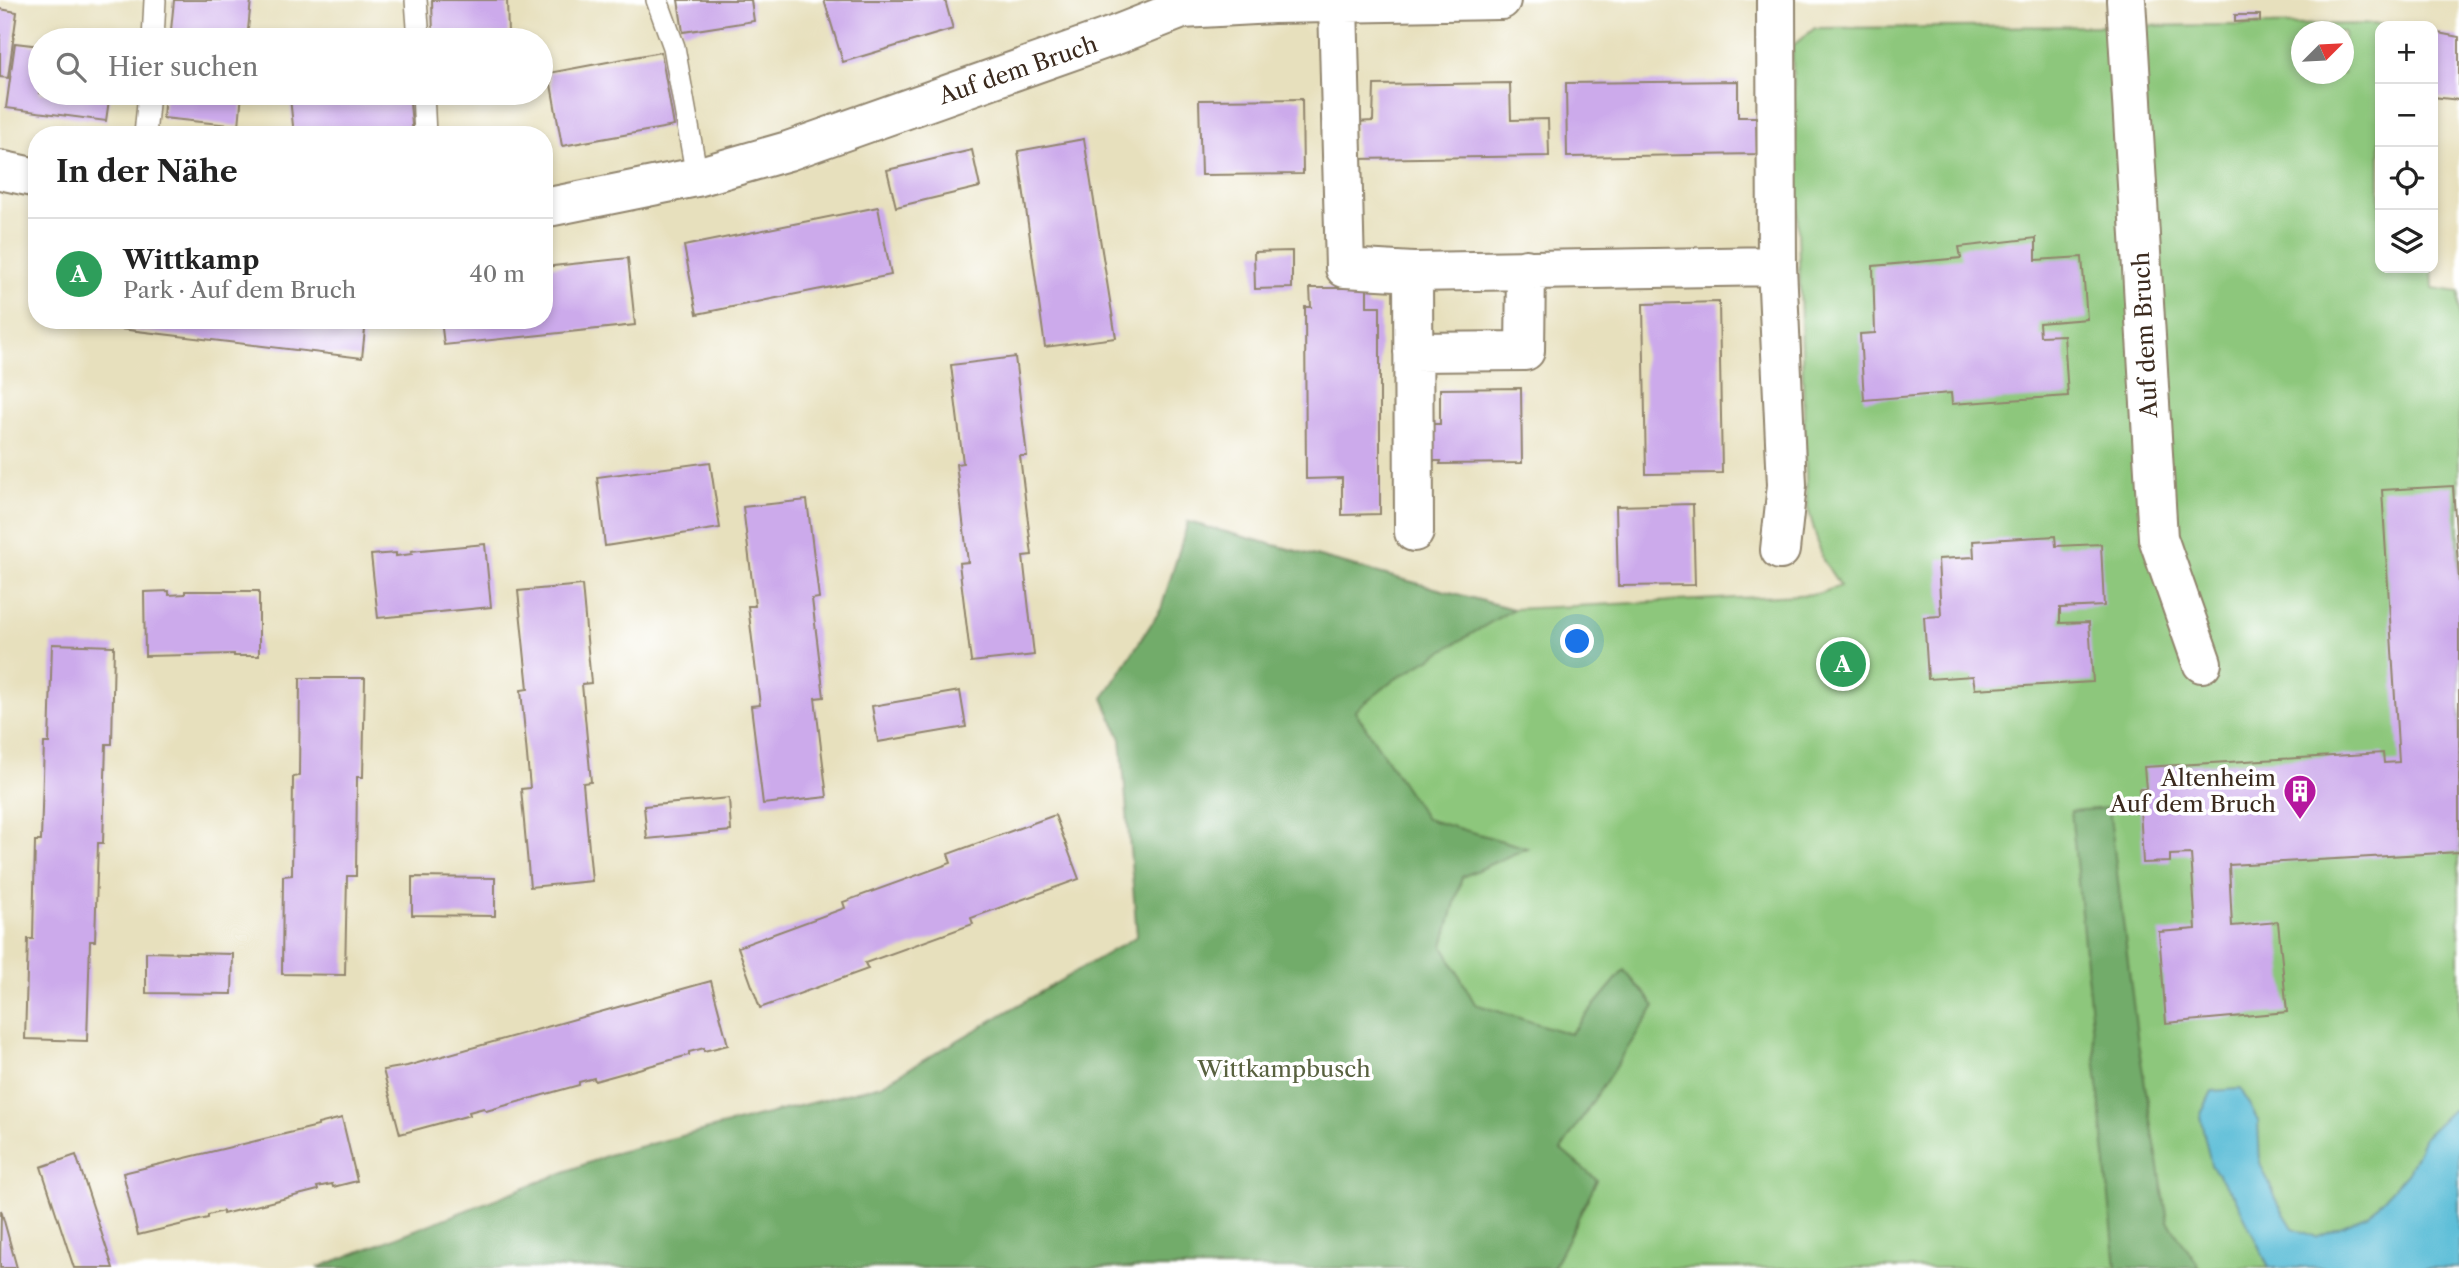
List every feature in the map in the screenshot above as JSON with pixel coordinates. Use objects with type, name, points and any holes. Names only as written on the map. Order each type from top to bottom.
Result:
[{"type":"street","name":"Auf dem Bruch","points":[[553,206],[697,177],[801,146],[1116,35],[1182,9],[1501,0]]},
{"type":"street","points":[[1776,0],[1777,266],[1787,485],[1780,550]]},
{"type":"street","name":"Auf dem Bruch","points":[[2126,0],[2158,538],[2202,663]]},
{"type":"street","points":[[1338,4],[1345,268],[1413,272],[1777,266]]},
{"type":"street","points":[[0,170],[28,176]]},
{"type":"street","points":[[1413,352],[1525,351],[1526,270]]},
{"type":"street","points":[[1413,272],[1414,532]]},
{"type":"lane","points":[[154,28],[155,0]]},
{"type":"lane","points":[[416,0],[418,28]]},
{"type":"lane","points":[[657,0],[674,47],[697,177]]},
{"type":"lane","points":[[146,126],[148,105]]},
{"type":"lane","points":[[424,105],[425,126]]},
{"type":"green space","points":[[2354,24],[2375,24],[2375,273],[2432,273],[2433,288],[2459,292],[2459,1268],[1419,1268],[1188,522],[1513,609],[1818,594],[1840,586],[1823,560],[1807,505],[1792,46],[1815,28],[2291,25],[2291,84],[2354,84]]},
{"type":"green space","name":"Wittkampbusch","points":[[1188,522],[1513,609],[1394,680],[1355,711],[1426,819],[1527,848],[1462,877],[1443,946],[1475,1004],[1570,1034],[1624,970],[1655,1006],[1561,1150],[1597,1180],[1553,1268],[317,1268],[611,1154],[881,1085],[1137,936],[1121,739],[1103,698],[1161,609]]},
{"type":"green space","points":[[2109,808],[2138,1043],[2168,1221],[2200,1268],[2116,1268],[2071,811]]},
{"type":"water","points":[[2241,1089],[2258,1121],[2260,1163],[2279,1205],[2293,1228],[2316,1237],[2369,1215],[2408,1172],[2424,1137],[2452,1110],[2459,1111],[2459,1268],[2269,1268],[2235,1197],[2211,1165],[2200,1116],[2212,1091]]},
{"type":"building","points":[[174,0],[251,0],[248,28],[171,28]]},
{"type":"building","points":[[432,0],[507,0],[508,28],[433,28]]},
{"type":"building","points":[[678,0],[751,0],[754,21],[683,32]]},
{"type":"building","points":[[824,0],[945,0],[953,29],[843,62]]},
{"type":"building","points":[[0,9],[17,12],[8,78],[0,77]]},
{"type":"building","points":[[2235,15],[2260,15],[2260,21],[2235,22]]},
{"type":"building","points":[[2438,33],[2459,37],[2459,100],[2438,98]]},
{"type":"building","points":[[15,43],[28,45],[28,105],[108,105],[106,121],[6,108]]},
{"type":"building","points":[[661,52],[674,126],[562,146],[553,95],[553,72]]},
{"type":"building","points":[[1738,81],[1738,117],[1756,117],[1757,154],[1567,157],[1566,83]]},
{"type":"building","points":[[1510,83],[1511,120],[1548,119],[1549,156],[1356,159],[1355,122],[1373,121],[1374,85]]},
{"type":"building","points":[[1302,99],[1303,174],[1201,175],[1199,100]]},
{"type":"building","points":[[164,105],[241,105],[239,126],[163,118]]},
{"type":"building","points":[[291,105],[410,105],[412,126],[293,126]]},
{"type":"building","points":[[1084,139],[1116,338],[1045,347],[1018,151]]},
{"type":"building","points":[[972,150],[980,187],[896,207],[887,170]]},
{"type":"building","points":[[878,207],[891,275],[697,314],[684,246]]},
{"type":"building","points":[[2036,238],[2036,260],[2082,257],[2087,319],[2039,323],[2040,336],[2064,335],[2068,396],[1952,404],[1951,393],[1864,400],[1860,334],[1875,333],[1873,266],[1961,258],[1959,247]]},
{"type":"building","points":[[1292,251],[1292,288],[1255,289],[1254,252]]},
{"type":"building","points":[[628,258],[635,325],[444,345],[442,329],[553,329],[553,266]]},
{"type":"building","points":[[1310,288],[1367,288],[1367,306],[1380,306],[1380,514],[1342,515],[1342,478],[1306,479],[1305,307],[1311,307]]},
{"type":"building","points":[[1719,302],[1722,473],[1646,474],[1643,304]]},
{"type":"building","points":[[121,329],[365,329],[362,358]]},
{"type":"building","points":[[1015,357],[1027,456],[1020,456],[1032,555],[1023,556],[1034,655],[971,662],[959,563],[968,562],[956,464],[963,463],[951,365]]},
{"type":"building","points":[[1521,388],[1522,463],[1440,464],[1441,461],[1422,461],[1422,424],[1440,424],[1440,389]]},
{"type":"building","points":[[710,462],[720,528],[605,546],[597,477]]},
{"type":"building","points":[[2453,486],[2459,580],[2459,852],[2229,865],[2232,926],[2278,922],[2287,1012],[2166,1023],[2159,932],[2196,929],[2191,854],[2170,855],[2170,862],[2143,863],[2139,789],[2146,789],[2144,767],[2383,753],[2384,763],[2399,762],[2382,490]]},
{"type":"building","points":[[807,500],[819,598],[812,599],[824,697],[815,698],[827,797],[763,804],[751,706],[760,705],[748,606],[755,606],[743,507]]},
{"type":"building","points":[[1693,504],[1695,585],[1618,586],[1616,506]]},
{"type":"building","points":[[2055,536],[2056,546],[2101,544],[2104,606],[2060,608],[2060,623],[2089,622],[2093,682],[1975,689],[1973,676],[1928,679],[1924,617],[1941,616],[1938,559],[1974,557],[1973,541]]},
{"type":"building","points":[[485,544],[491,607],[378,618],[371,555],[396,553],[396,556],[412,554],[411,551]]},
{"type":"building","points":[[582,585],[591,683],[582,684],[591,782],[583,783],[592,881],[530,887],[521,789],[530,788],[521,690],[528,689],[518,591]]},
{"type":"building","points":[[169,591],[169,595],[185,594],[185,591],[259,591],[259,656],[145,656],[144,592]]},
{"type":"building","points":[[52,644],[114,646],[112,744],[106,744],[103,843],[98,843],[95,941],[90,941],[87,1041],[25,1039],[28,939],[33,939],[35,841],[41,841],[44,743],[49,743]]},
{"type":"building","points":[[300,678],[365,678],[363,777],[357,777],[356,876],[347,876],[345,975],[282,974],[283,876],[292,875],[293,777],[299,776]]},
{"type":"building","points":[[960,691],[966,727],[878,742],[872,706]]},
{"type":"building","points":[[729,798],[731,831],[647,839],[644,806]]},
{"type":"building","points":[[1055,815],[1079,879],[971,918],[973,924],[865,963],[868,969],[760,1008],[738,947],[845,908],[843,902],[951,863],[948,854]]},
{"type":"building","points":[[412,877],[495,878],[495,916],[412,915]]},
{"type":"building","points":[[146,952],[233,954],[232,994],[146,993]]},
{"type":"building","points":[[711,981],[728,1045],[689,1052],[689,1055],[595,1081],[594,1078],[579,1082],[579,1085],[486,1111],[484,1108],[469,1112],[470,1115],[400,1134],[383,1070],[407,1066]]},
{"type":"building","points":[[342,1118],[357,1181],[333,1187],[332,1184],[317,1187],[318,1190],[223,1214],[223,1211],[208,1215],[208,1218],[138,1235],[123,1173]]},
{"type":"building","points":[[76,1155],[113,1268],[74,1268],[41,1167]]},
{"type":"building","points":[[1,1210],[17,1268],[0,1268]]},
{"type":"place","name":"Wittkamp","points":[[1843,664]]},
{"type":"place","name":"Altenheim Auf dem Bruch","points":[[2300,821]]}]
